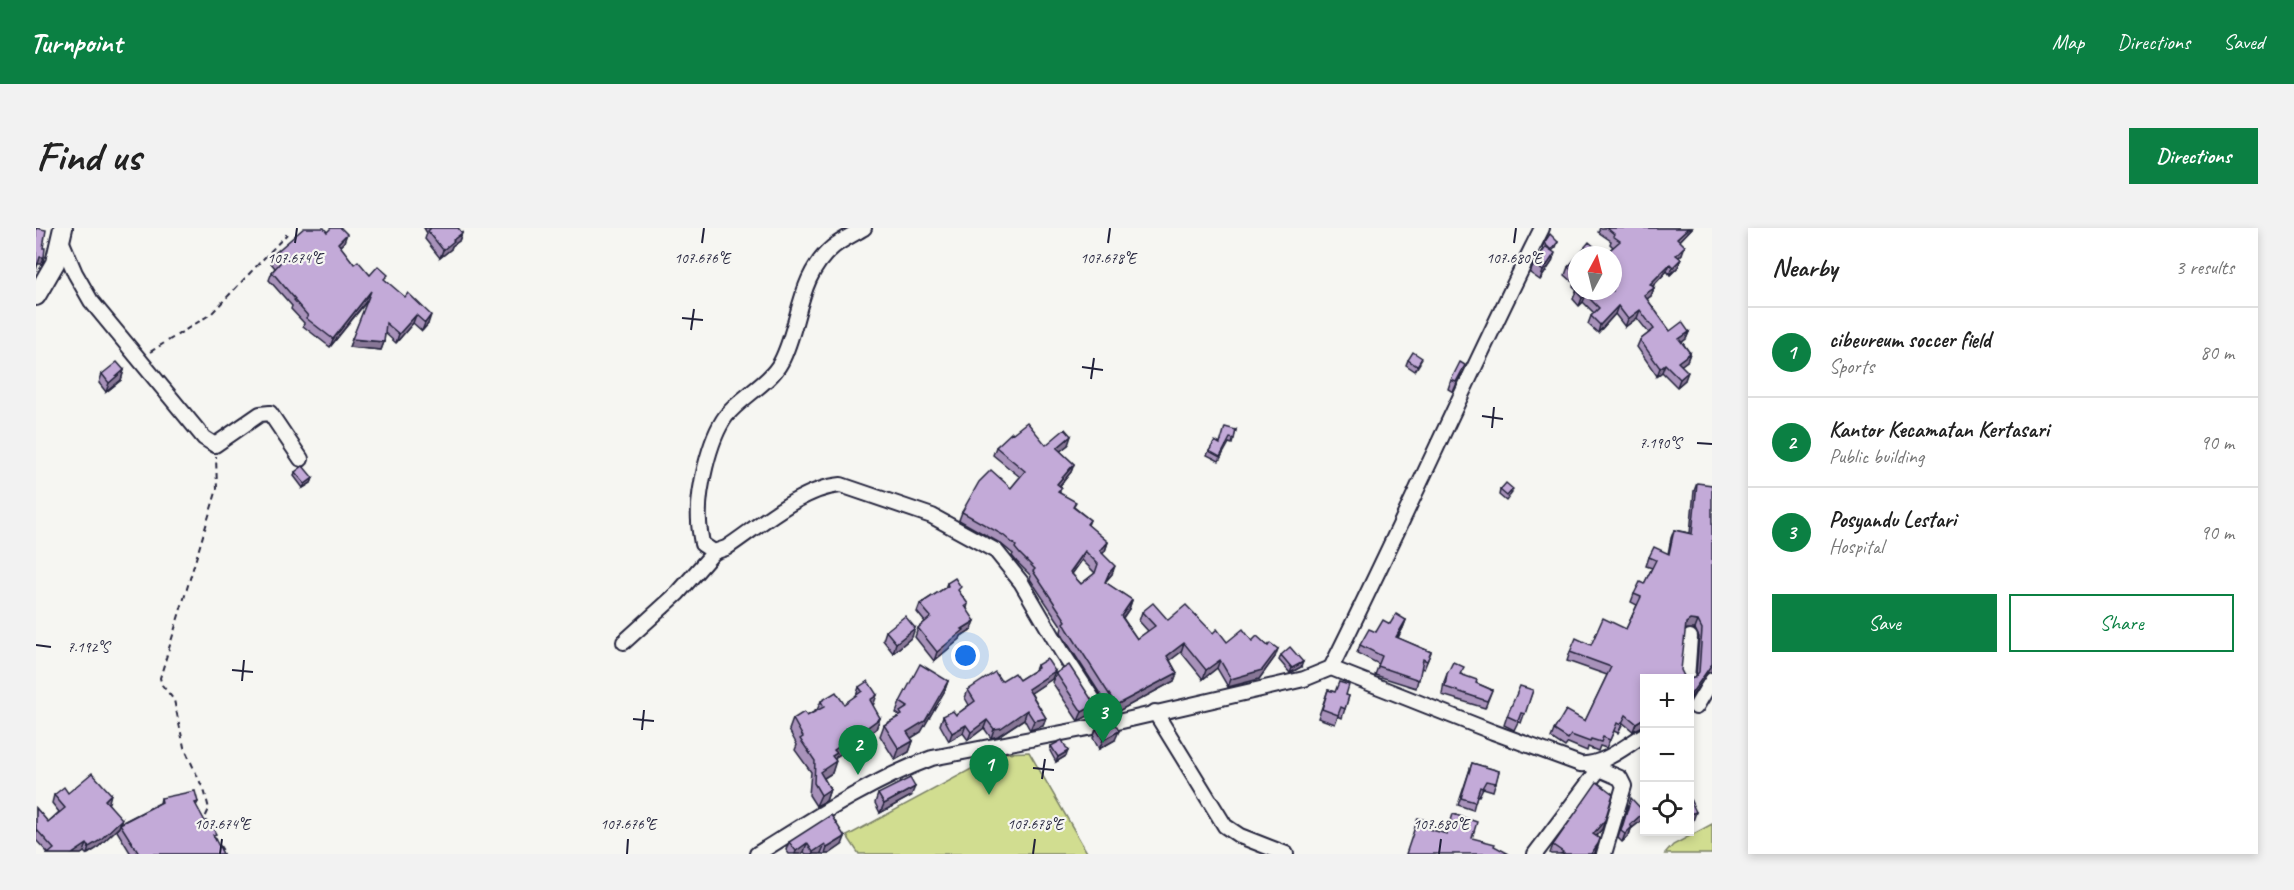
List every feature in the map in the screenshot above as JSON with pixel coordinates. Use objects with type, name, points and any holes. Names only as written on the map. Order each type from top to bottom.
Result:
[{"type":"main road","points":[[36,297],[55,263],[62,234]]},
{"type":"street","points":[[714,552],[702,544],[699,521],[704,476],[716,437],[726,416],[781,363],[805,286],[818,263],[833,247],[864,228]]},
{"type":"street","points":[[757,854],[837,805],[908,767],[932,759],[1109,724],[1304,679],[1331,668],[1382,568],[1462,391],[1542,228]]},
{"type":"street","points":[[62,234],[75,273],[91,301],[204,438],[215,445],[264,412],[270,413],[301,459]]},
{"type":"street","points":[[624,642],[678,593],[714,552],[726,548],[792,503],[831,485],[841,485],[932,516],[996,551],[1021,582],[1109,724]]},
{"type":"street","points":[[1687,674],[1690,637]]},
{"type":"street","points":[[1331,668],[1493,732],[1620,778],[1624,786],[1604,854]]},
{"type":"street","points":[[1694,707],[1712,680]]},
{"type":"street","points":[[1694,708],[1712,702]]},
{"type":"street","points":[[1155,712],[1225,826],[1240,836],[1286,854]]},
{"type":"street","points":[[1535,854],[1594,767],[1640,737]]},
{"type":"path","points":[[140,358],[211,314],[287,234]]},
{"type":"path","points":[[208,825],[205,818],[209,809],[184,747],[174,700],[162,685],[160,678],[217,489],[215,445]]},
{"type":"path","points":[[214,835],[225,854]]},
{"type":"green space","points":[[1029,752],[1088,854],[859,854],[847,836],[1001,753]]},
{"type":"green space","points":[[1712,824],[1712,854],[1665,854],[1673,845],[1694,836],[1694,834]]},
{"type":"building","points":[[36,228],[46,230],[44,257],[40,257],[36,270]]},
{"type":"building","points":[[304,228],[324,228],[327,232],[331,228],[341,228],[347,234],[338,243],[354,264],[358,261],[370,275],[378,266],[388,275],[384,279],[405,297],[408,293],[431,315],[425,323],[416,315],[399,334],[386,323],[384,342],[352,339],[371,291],[333,339],[306,318],[308,316],[272,272],[280,263],[274,254]]},
{"type":"building","points":[[431,228],[458,228],[462,233],[443,250],[428,231]]},
{"type":"building","points":[[1607,228],[1688,228],[1677,238],[1685,246],[1676,255],[1681,259],[1673,267],[1670,264],[1650,284],[1654,288],[1644,295],[1670,331],[1682,322],[1689,332],[1679,339],[1690,353],[1678,362],[1688,372],[1680,379],[1665,364],[1660,368],[1640,340],[1654,329],[1640,310],[1628,319],[1618,306],[1600,325],[1591,316],[1599,308],[1591,300],[1622,300],[1622,246],[1614,246],[1620,241]]},
{"type":"building","points":[[1550,234],[1558,242],[1551,250],[1544,243]]},
{"type":"building","points":[[1546,247],[1555,253],[1543,271],[1534,264]]},
{"type":"building","points":[[1413,352],[1422,358],[1417,366],[1408,360]]},
{"type":"building","points":[[117,362],[124,370],[109,383],[102,374]]},
{"type":"building","points":[[1460,362],[1465,365],[1456,382],[1451,380]]},
{"type":"building","points":[[1027,422],[1046,445],[1065,429],[1071,436],[1057,448],[1074,464],[1057,484],[1062,488],[1058,492],[1076,502],[1073,507],[1090,520],[1087,524],[1108,542],[1100,551],[1115,566],[1105,582],[1132,600],[1121,616],[1137,639],[1155,626],[1142,612],[1153,603],[1168,620],[1186,605],[1213,633],[1217,629],[1227,642],[1243,629],[1252,641],[1257,636],[1268,646],[1270,643],[1278,649],[1262,670],[1231,679],[1220,660],[1206,670],[1184,643],[1167,656],[1177,673],[1116,705],[1068,630],[1064,623],[1066,621],[1033,571],[1035,569],[1015,548],[1016,546],[1003,535],[962,512],[979,482],[991,470],[1011,488],[1025,471],[996,447]],"holes":[[[1085,551],[1098,564],[1095,573],[1081,584],[1070,572]]]},
{"type":"building","points":[[1225,427],[1236,430],[1234,439],[1230,438],[1220,457],[1209,451],[1215,441],[1220,444]]},
{"type":"building","points":[[303,466],[313,478],[305,484],[295,472]]},
{"type":"building","points":[[1506,483],[1513,489],[1507,496],[1500,490]]},
{"type":"building","points":[[1697,483],[1712,485],[1712,664],[1694,690],[1694,678],[1699,672],[1702,629],[1698,621],[1690,620],[1686,623],[1681,670],[1683,674],[1640,674],[1640,720],[1636,723],[1626,715],[1621,725],[1617,723],[1610,740],[1603,737],[1601,742],[1591,739],[1590,742],[1571,735],[1568,739],[1554,730],[1566,710],[1585,721],[1611,667],[1570,652],[1576,638],[1591,645],[1603,618],[1626,629],[1641,597],[1634,594],[1640,582],[1644,584],[1656,560],[1649,557],[1654,547],[1669,554],[1674,530],[1692,534]]},
{"type":"building","points":[[955,578],[961,587],[958,590],[968,604],[965,606],[975,621],[962,629],[964,630],[937,652],[918,628],[931,617],[920,604],[948,586],[947,583]]},
{"type":"building","points":[[1396,614],[1406,620],[1396,637],[1431,652],[1427,661],[1423,659],[1419,680],[1378,666],[1382,656],[1360,645],[1369,629],[1376,632],[1383,620],[1390,624]]},
{"type":"building","points":[[905,616],[915,628],[896,643],[886,631]]},
{"type":"building","points":[[1290,647],[1303,662],[1292,668],[1281,655]]},
{"type":"building","points":[[1047,659],[1055,671],[1028,689],[1046,718],[1034,721],[1027,710],[1001,728],[994,729],[987,720],[971,732],[966,725],[952,733],[943,716],[953,711],[956,715],[975,701],[968,690],[995,672],[1001,681],[1014,673],[1019,680],[1038,668],[1037,665]]},
{"type":"building","points":[[1453,662],[1464,667],[1460,674],[1477,680],[1476,683],[1492,690],[1487,701],[1445,687],[1447,674]]},
{"type":"building","points":[[920,664],[948,681],[925,721],[907,732],[913,741],[899,749],[884,725],[902,715],[900,712],[908,707],[900,702]]},
{"type":"building","points":[[1069,665],[1095,705],[1082,712],[1056,673]]},
{"type":"building","points":[[868,681],[877,695],[870,700],[880,718],[861,732],[866,740],[855,747],[850,739],[834,750],[837,753],[832,756],[836,761],[820,772],[830,789],[821,795],[814,783],[815,761],[800,739],[803,737],[793,719],[804,712],[807,716],[824,707],[821,701],[836,692],[844,704],[862,691],[859,687]]},
{"type":"building","points":[[1339,682],[1349,685],[1346,695],[1349,696],[1345,709],[1341,707],[1338,715],[1322,709],[1328,690],[1335,692]]},
{"type":"building","points":[[1520,686],[1533,690],[1525,714],[1521,713],[1518,721],[1507,716]]},
{"type":"building","points":[[1115,724],[1119,731],[1103,740],[1096,729]]},
{"type":"building","points":[[1062,740],[1068,751],[1058,757],[1051,746]]},
{"type":"building","points":[[1472,763],[1499,771],[1496,783],[1486,781],[1482,788],[1480,787],[1475,802],[1461,798]]},
{"type":"building","points":[[92,773],[111,794],[105,800],[122,819],[99,841],[89,847],[87,844],[72,854],[48,854],[54,849],[36,829],[36,808],[48,822],[65,808],[54,795],[64,787],[68,793]]},
{"type":"building","points":[[910,778],[915,787],[884,804],[878,794]]},
{"type":"building","points":[[1597,782],[1613,794],[1605,820],[1593,834],[1600,839],[1598,844],[1591,854],[1561,854],[1563,852],[1553,845]]},
{"type":"building","points":[[195,791],[198,802],[195,803],[207,825],[210,823],[216,834],[213,835],[223,854],[139,854],[120,824],[162,802],[161,798]]},
{"type":"building","points":[[1631,798],[1640,808],[1640,816],[1630,825],[1632,827],[1625,834],[1621,831]]},
{"type":"building","points":[[1453,814],[1477,822],[1472,838],[1495,844],[1494,846],[1509,854],[1406,854],[1418,818],[1430,821],[1428,829],[1447,834]]},
{"type":"building","points":[[831,815],[845,837],[827,848],[825,844],[813,852],[807,843],[796,851],[789,842]]},
{"type":"place","name":"Posyandu Lestari","points":[[1103,743]]},
{"type":"place","name":"Kantor Kecamatan Kertasari","points":[[858,775]]},
{"type":"place","name":"cibeureum soccer field","points":[[989,795]]}]
